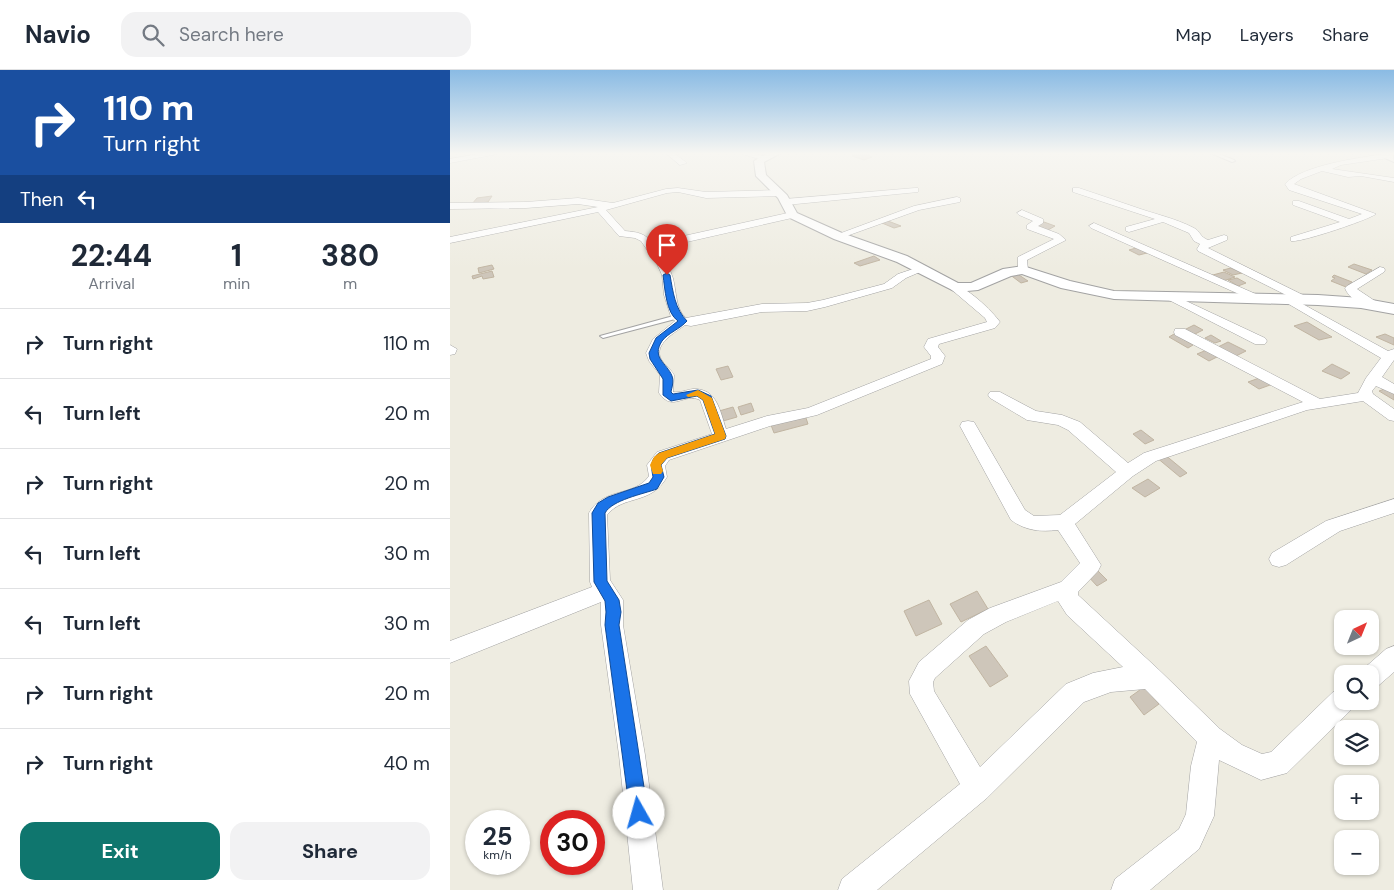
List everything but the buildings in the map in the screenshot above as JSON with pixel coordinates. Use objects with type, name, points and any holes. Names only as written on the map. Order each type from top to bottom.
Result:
[{"type":"street","points":[[450,240],[624,204],[664,192]]},
{"type":"street","points":[[695,192],[786,203],[893,192]]},
{"type":"street","points":[[648,890],[632,755],[612,625],[614,612],[612,600],[600,582],[598,513],[603,506],[612,500],[653,486],[658,477],[656,465],[658,459],[663,456],[767,421],[800,416],[937,361],[938,356],[931,347],[933,342],[964,334],[991,325],[994,322],[989,315],[956,288],[922,269],[838,236],[786,203],[776,192]]},
{"type":"street","points":[[1083,192],[1164,219],[1193,232],[1197,239],[1208,244]]},
{"type":"street","points":[[1294,239],[1371,214],[1300,192]]},
{"type":"street","points":[[838,236],[917,208],[957,200]]},
{"type":"street","points":[[450,206],[526,205],[578,201],[605,207],[622,234],[641,236],[650,248],[667,275],[670,295],[680,319]]},
{"type":"street","points":[[650,248],[786,203]]},
{"type":"street","points":[[1296,203],[1349,222]]},
{"type":"street","points":[[1022,212],[1040,220],[1030,227],[1056,236],[1061,240],[1022,259],[1023,270]]},
{"type":"street","points":[[1129,229],[1164,219]]},
{"type":"street","points":[[1094,226],[1254,297]]},
{"type":"street","points":[[1224,238],[1208,244],[1202,247],[1202,249],[1303,299]]},
{"type":"street","points":[[680,319],[691,322],[768,307],[800,307],[825,303],[888,286],[902,276],[922,269]]},
{"type":"street","points":[[956,288],[973,287],[1008,272],[1023,270],[1091,291],[1122,296],[1303,299],[1371,304],[1394,309]]},
{"type":"street","points":[[1371,304],[1352,292],[1351,288],[1380,270]]},
{"type":"street","points":[[1169,296],[1260,341]]},
{"type":"street","points":[[1286,299],[1391,355],[1370,387]]},
{"type":"street","points":[[680,319],[659,339],[653,353],[654,359],[666,374],[668,379],[666,393],[671,398],[698,393],[707,398],[721,436]]},
{"type":"street","points":[[1180,332],[1316,403]]},
{"type":"street","points":[[1370,387],[1394,416]]},
{"type":"street","points":[[968,426],[1018,515],[1026,522],[1037,525],[1065,522],[1150,456],[1288,411],[1370,387],[1394,390]]},
{"type":"street","points":[[995,395],[1032,416],[1062,420],[1074,426],[1127,472]]},
{"type":"street","points":[[1279,559],[1333,526],[1394,506]]},
{"type":"street","points":[[977,788],[922,694],[921,681],[927,670],[987,620],[1068,588],[1091,565],[1088,557],[1066,530],[1065,522]]},
{"type":"street","points":[[1068,588],[1067,598],[1075,608],[1150,677],[1211,738],[1233,754],[1261,768],[1278,764],[1334,709]]},
{"type":"street","points":[[450,652],[605,591]]},
{"type":"street","points":[[1379,670],[1394,657]]},
{"type":"street","points":[[853,890],[977,788],[1075,693],[1101,681],[1150,677]]},
{"type":"street","points":[[1126,890],[1189,839],[1200,816],[1204,766],[1211,738]]},
{"type":"lane","points":[[603,336],[680,319]]},
{"type":"slow traffic","points":[[657,471],[658,459],[668,453],[721,436],[707,398],[704,394],[691,395]]},
{"type":"route","points":[[639,813],[612,625],[614,612],[612,600],[600,582],[598,513],[603,506],[612,500],[653,486],[658,477],[656,465],[658,459],[668,453],[721,436],[704,394],[698,393],[671,398],[666,393],[668,379],[666,374],[654,359],[653,353],[659,339],[683,321],[677,317],[670,295],[667,275]]}]
